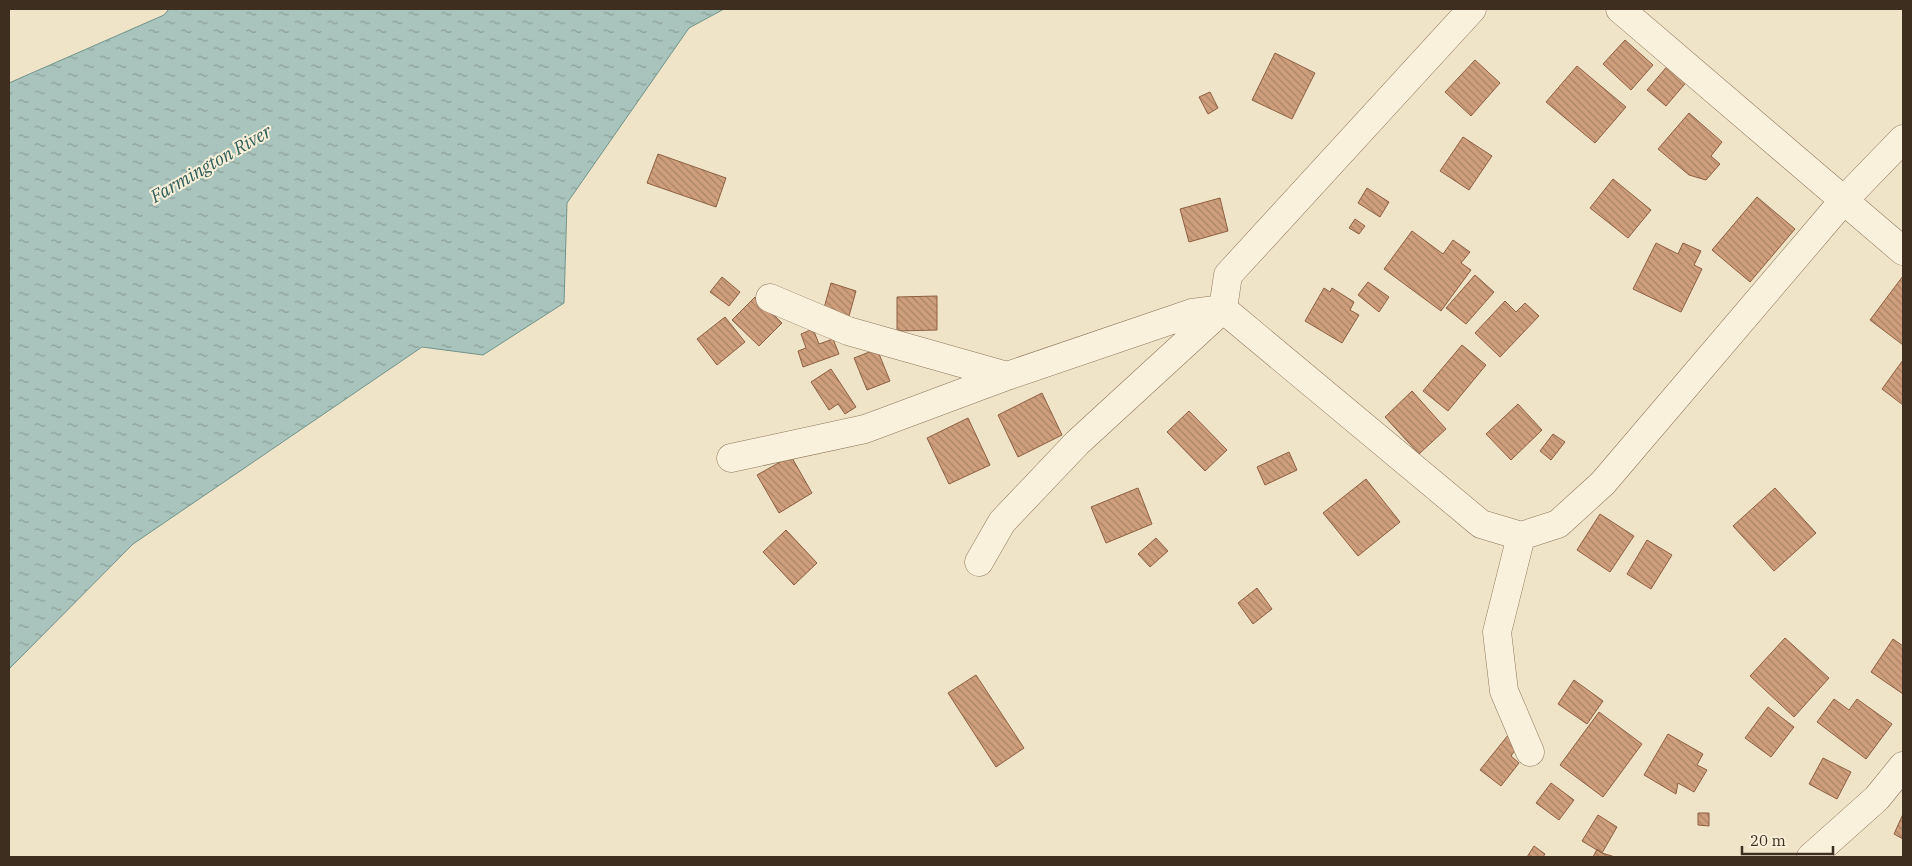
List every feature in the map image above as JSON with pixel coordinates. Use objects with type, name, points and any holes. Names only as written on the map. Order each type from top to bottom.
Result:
[{"type":"street","points":[[980,562],[1002,522],[1077,443],[1223,309],[1228,275],[1472,9]]},
{"type":"street","points":[[1620,9],[1903,252]]},
{"type":"street","points":[[731,458],[865,429],[1007,376],[1192,313],[1223,309],[1481,524],[1522,536],[1558,524],[1603,483],[1844,200],[1903,139]]},
{"type":"street","points":[[770,298],[848,331],[1007,376]]},
{"type":"street","points":[[1522,536],[1497,632],[1504,691],[1530,752]]},
{"type":"street","points":[[1811,857],[1877,798],[1903,766]]},
{"type":"water","name":"Farmington River","points":[[169,9],[724,9],[689,28],[567,203],[564,303],[483,355],[422,347],[133,544],[9,669],[9,83],[164,15]]},
{"type":"building","points":[[1625,40],[1653,65],[1631,90],[1603,64]]},
{"type":"building","points":[[1275,53],[1315,73],[1292,119],[1252,100]]},
{"type":"building","points":[[1475,60],[1500,83],[1471,116],[1445,92]]},
{"type":"building","points":[[1670,63],[1690,78],[1666,106],[1647,90]]},
{"type":"building","points":[[1577,66],[1626,107],[1595,143],[1546,102]]},
{"type":"building","points":[[1210,92],[1218,108],[1208,114],[1199,97]]},
{"type":"building","points":[[1689,113],[1722,142],[1711,156],[1720,164],[1706,180],[1689,175],[1658,149]]},
{"type":"building","points":[[1463,137],[1492,156],[1469,190],[1440,171]]},
{"type":"building","points":[[658,154],[726,178],[716,207],[647,183]]},
{"type":"building","points":[[1613,179],[1651,210],[1628,238],[1590,208]]},
{"type":"building","points":[[1367,188],[1389,202],[1380,217],[1358,203]]},
{"type":"building","points":[[1757,197],[1795,229],[1750,282],[1712,250]]},
{"type":"building","points":[[1220,198],[1228,231],[1189,242],[1180,209]]},
{"type":"building","points":[[1355,219],[1365,226],[1359,234],[1349,228]]},
{"type":"building","points":[[1412,231],[1443,254],[1453,240],[1470,252],[1461,263],[1471,270],[1441,311],[1384,269]]},
{"type":"building","points":[[1656,243],[1678,254],[1683,243],[1701,251],[1694,265],[1702,269],[1681,312],[1633,289]]},
{"type":"building","points":[[1475,275],[1494,292],[1466,324],[1446,308]]},
{"type":"building","points":[[1903,276],[1903,345],[1870,320]]},
{"type":"building","points":[[722,277],[740,292],[729,306],[710,292]]},
{"type":"building","points":[[1368,282],[1389,297],[1379,312],[1358,295]]},
{"type":"building","points":[[831,283],[856,291],[849,316],[824,308]]},
{"type":"building","points":[[1324,288],[1330,292],[1332,288],[1354,302],[1350,310],[1359,315],[1342,343],[1305,321]]},
{"type":"building","points":[[937,296],[937,330],[897,331],[897,297]]},
{"type":"building","points":[[755,297],[782,323],[759,346],[732,320]]},
{"type":"building","points":[[1505,301],[1516,312],[1525,303],[1539,316],[1500,357],[1475,333]]},
{"type":"building","points":[[725,317],[745,342],[717,365],[697,339]]},
{"type":"building","points":[[813,329],[819,344],[833,339],[839,354],[803,367],[798,351],[806,348],[801,334]]},
{"type":"building","points":[[1462,345],[1486,365],[1448,411],[1423,391]]},
{"type":"building","points":[[877,349],[890,381],[867,390],[854,358]]},
{"type":"building","points":[[1903,360],[1903,405],[1882,389]]},
{"type":"building","points":[[831,369],[856,407],[845,414],[838,404],[829,410],[811,382]]},
{"type":"building","points":[[1412,391],[1446,429],[1419,454],[1385,417]]},
{"type":"building","points":[[1042,393],[1062,435],[1018,457],[998,415]]},
{"type":"building","points":[[1518,404],[1542,430],[1511,460],[1486,434]]},
{"type":"building","points":[[1189,411],[1227,450],[1205,471],[1167,432]]},
{"type":"building","points":[[968,418],[990,465],[949,484],[927,438]]},
{"type":"building","points":[[1553,434],[1565,442],[1551,460],[1540,451]]},
{"type":"building","points":[[1289,452],[1297,470],[1265,485],[1257,467]]},
{"type":"building","points":[[791,456],[812,493],[779,513],[757,475]]},
{"type":"building","points":[[1366,479],[1400,522],[1358,556],[1323,513]]},
{"type":"building","points":[[1138,488],[1152,524],[1106,543],[1091,507]]},
{"type":"building","points":[[1775,488],[1816,533],[1774,571],[1733,526]]},
{"type":"building","points":[[1600,514],[1634,536],[1610,572],[1577,550]]},
{"type":"building","points":[[786,530],[817,563],[794,585],[763,552]]},
{"type":"building","points":[[1156,538],[1168,551],[1150,567],[1138,554]]},
{"type":"building","points":[[1647,540],[1672,555],[1651,589],[1627,574]]},
{"type":"building","points":[[1257,588],[1272,609],[1253,624],[1238,603]]},
{"type":"building","points":[[1785,638],[1829,678],[1794,717],[1750,676]]},
{"type":"building","points":[[1893,639],[1903,646],[1903,694],[1871,672]]},
{"type":"building","points":[[976,675],[1024,748],[996,767],[948,693]]},
{"type":"building","points":[[1574,680],[1603,701],[1587,724],[1558,704]]},
{"type":"building","points":[[1834,699],[1849,710],[1857,699],[1892,724],[1866,759],[1817,722]]},
{"type":"building","points":[[1768,707],[1794,727],[1771,757],[1745,738]]},
{"type":"building","points":[[1599,712],[1642,744],[1603,797],[1560,765]]},
{"type":"building","points":[[1509,734],[1520,743],[1511,756],[1519,763],[1501,786],[1480,770]]},
{"type":"building","points":[[1668,734],[1703,754],[1697,765],[1707,770],[1694,792],[1678,783],[1676,794],[1644,775]]},
{"type":"building","points":[[1823,758],[1851,772],[1837,799],[1809,784]]},
{"type":"building","points":[[1551,783],[1574,800],[1559,820],[1536,803]]},
{"type":"building","points":[[1698,813],[1709,813],[1709,826],[1698,825]]},
{"type":"building","points":[[1903,814],[1903,839],[1894,834]]},
{"type":"building","points":[[1598,815],[1617,827],[1602,853],[1582,841]]},
{"type":"building","points":[[1534,846],[1545,854],[1543,857],[1527,857]]},
{"type":"building","points":[[1597,849],[1602,853],[1615,857],[1593,857]]}]
